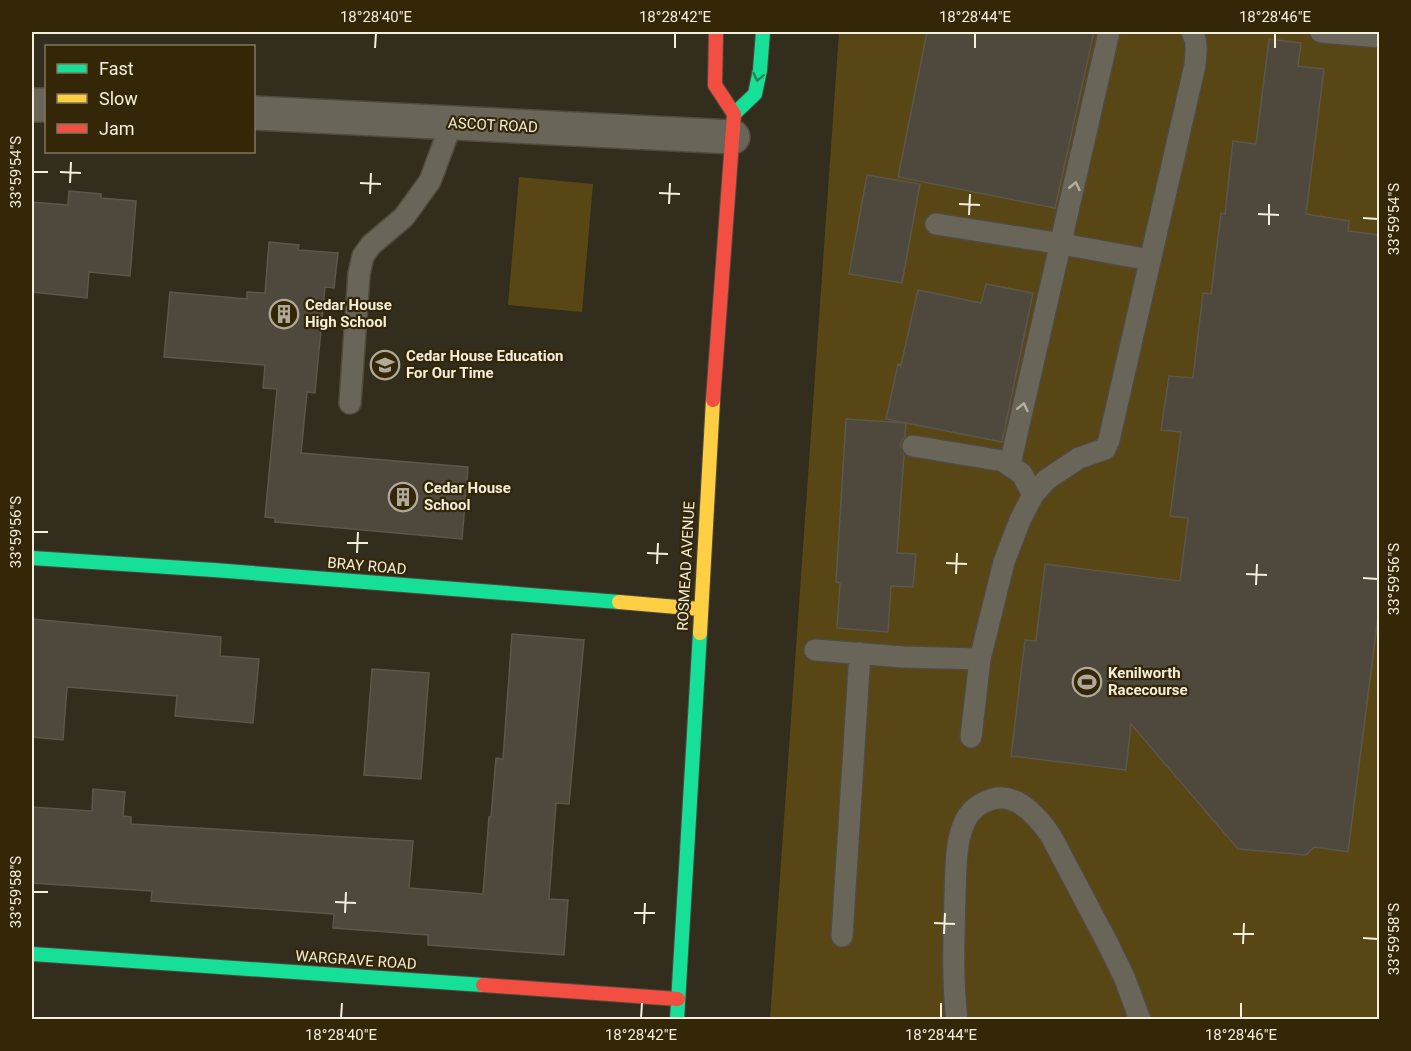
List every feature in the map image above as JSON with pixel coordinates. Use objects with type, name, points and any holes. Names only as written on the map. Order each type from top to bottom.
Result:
[{"type":"street","points":[[716,32],[715,85],[733,125]]},
{"type":"street","points":[[733,125],[755,94],[760,70],[763,32]]},
{"type":"street","name":"ASCOT ROAD","points":[[255,113],[452,122],[733,125]]},
{"type":"street","name":"ROSMEAD AVENUE","points":[[677,1020],[716,350],[733,125]]},
{"type":"street","name":"BRAY ROAD","points":[[32,558],[214,570],[700,609]]},
{"type":"street","name":"WARGRAVE ROAD","points":[[32,954],[678,999]]},
{"type":"lane","points":[[1010,464],[1109,32]]},
{"type":"lane","points":[[971,737],[980,659],[1004,562],[1020,520],[1033,495],[1046,480],[1079,458],[1105,449],[1107,445],[1195,65],[1197,51],[1192,32]]},
{"type":"lane","points":[[1321,32],[1380,37]]},
{"type":"lane","points":[[350,403],[359,274],[363,256],[371,245],[404,217],[430,181],[452,122]]},
{"type":"lane","points":[[936,224],[1150,260]]},
{"type":"lane","points":[[913,446],[991,458],[1010,464],[1022,474],[1033,495]]},
{"type":"lane","points":[[815,650],[980,659]]},
{"type":"lane","points":[[842,936],[860,653]]},
{"type":"lane","points":[[957,1020],[954,947],[956,877],[960,838],[963,825],[971,811],[988,800],[1002,798],[1030,810],[1051,836],[1125,979],[1140,1020]]},
{"type":"shaded area","name":"Kenilworth Racecourse","points":[[839,32],[1379,32],[1379,1019],[770,1020]]},
{"type":"shaded area","points":[[519,177],[593,184],[582,312],[508,305]]},
{"type":"building","points":[[927,32],[1094,32],[1055,208],[898,177]]},
{"type":"building","points":[[1269,39],[1301,43],[1298,66],[1324,69],[1306,214],[1349,221],[1348,231],[1380,235],[1380,604],[1348,852],[1314,847],[1306,855],[1238,849],[1131,724],[1126,770],[1011,756],[1025,640],[1036,641],[1045,564],[1180,581],[1188,518],[1170,516],[1181,432],[1161,430],[1169,376],[1193,378],[1203,293],[1211,294],[1221,213],[1225,214],[1233,141],[1256,144]]},
{"type":"building","points":[[867,175],[920,184],[902,283],[849,274]]},
{"type":"building","points":[[69,191],[101,194],[101,198],[136,201],[130,276],[89,272],[87,298],[32,292],[32,202],[68,205]]},
{"type":"building","points":[[269,242],[299,245],[298,250],[338,253],[334,288],[325,287],[315,393],[307,392],[301,453],[468,467],[462,539],[275,522],[275,518],[265,517],[277,389],[263,388],[265,365],[164,357],[170,292],[247,299],[247,292],[265,293]]},
{"type":"building","points":[[986,284],[1033,293],[1002,442],[886,419],[918,290],[981,303]]},
{"type":"building","points":[[846,419],[906,423],[905,437],[900,444],[904,454],[897,553],[916,554],[913,587],[891,586],[888,632],[837,628],[840,583],[836,582]]},
{"type":"building","points":[[32,619],[221,637],[220,656],[259,659],[253,723],[175,716],[177,696],[67,687],[63,740],[32,737]]},
{"type":"building","points":[[512,634],[584,640],[569,804],[556,803],[549,899],[568,900],[564,955],[428,945],[428,935],[333,928],[334,914],[151,901],[152,891],[32,883],[32,807],[92,811],[93,789],[125,792],[123,816],[131,817],[131,824],[413,841],[409,888],[483,894],[496,758],[503,759]]},
{"type":"building","points":[[372,669],[429,673],[421,779],[364,775]]},
{"type":"traffic: fast","points":[[734,114],[755,94],[760,70],[763,32]]},
{"type":"traffic: fast","points":[[32,558],[619,602]]},
{"type":"traffic: fast","points":[[677,1020],[700,633]]},
{"type":"traffic: fast","points":[[32,954],[483,985]]},
{"type":"traffic: slow","points":[[700,633],[713,400]]},
{"type":"traffic: slow","points":[[619,602],[700,609]]},
{"type":"traffic: jam","points":[[713,400],[734,114],[715,85],[716,32]]},
{"type":"traffic: jam","points":[[483,985],[678,999]]},
{"type":"place","name":"Cedar House High School","points":[[284,314]]},
{"type":"place","name":"Cedar House Education For Our Time","points":[[385,365]]},
{"type":"place","name":"Cedar House School","points":[[403,497]]},
{"type":"place","name":"Kenilworth Racecourse","points":[[1087,682]]}]
